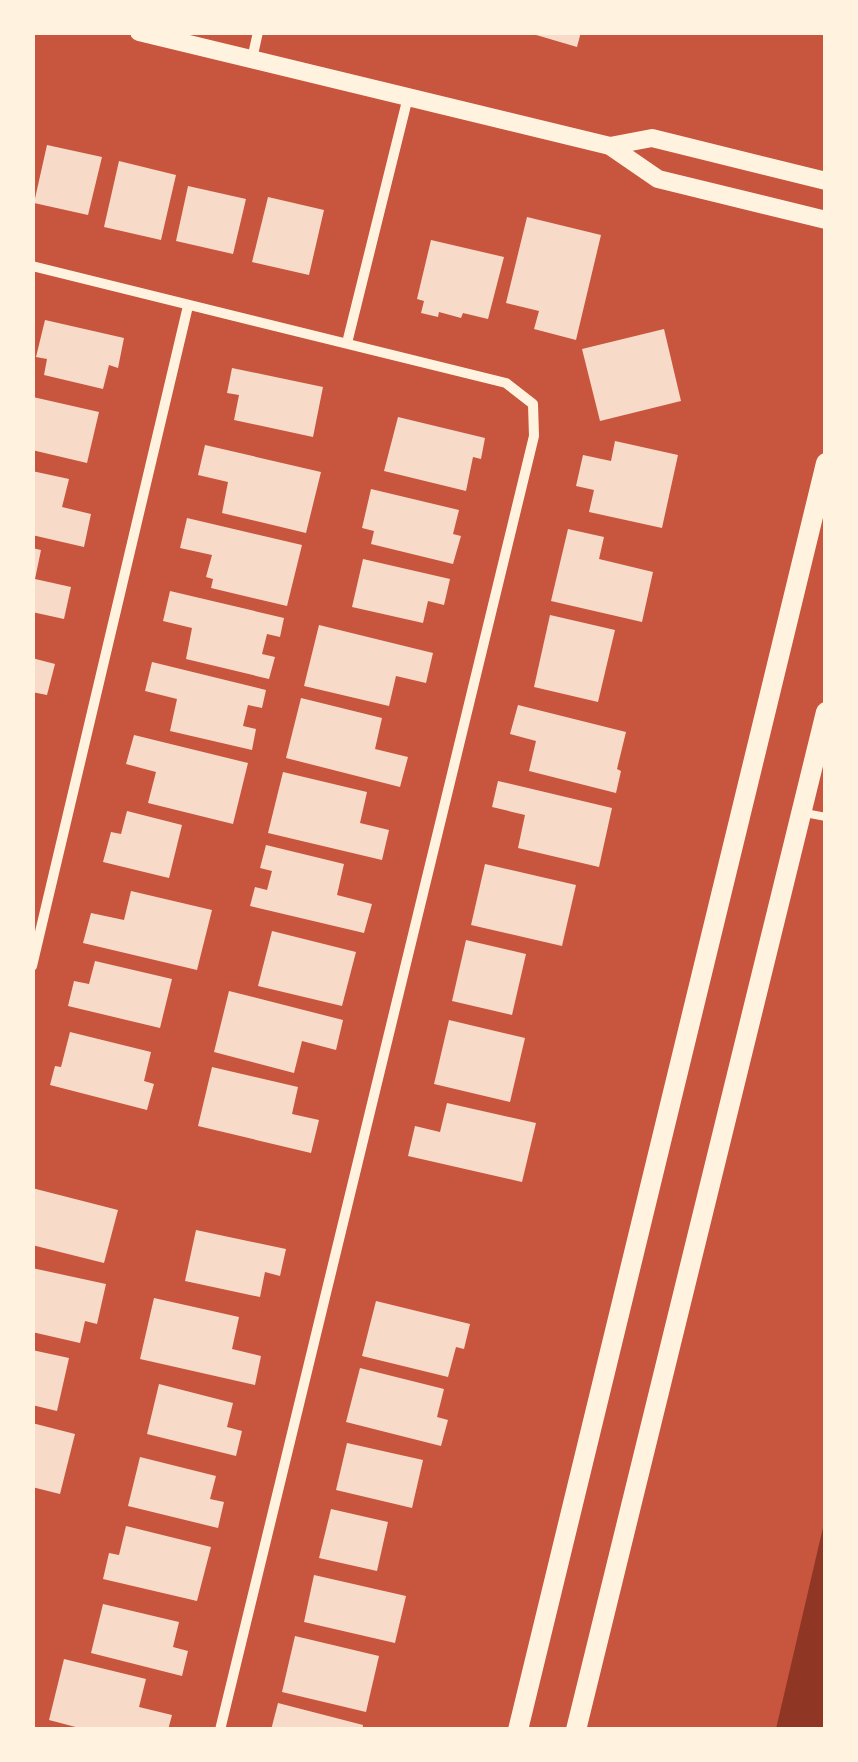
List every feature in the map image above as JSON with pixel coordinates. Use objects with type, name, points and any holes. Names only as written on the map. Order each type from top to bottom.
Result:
[{"type":"main road","points":[[518,1730],[826,463]]},
{"type":"main road","points":[[576,1730],[826,712]]},
{"type":"street","points":[[138,32],[610,146],[658,179],[826,220]]},
{"type":"street","points":[[252,59],[258,32]]},
{"type":"street","points":[[348,343],[408,97]]},
{"type":"street","points":[[610,146],[652,138],[826,180]]},
{"type":"street","points":[[32,266],[506,382],[533,404],[534,436],[220,1730]]},
{"type":"street","points":[[32,966],[188,306]]},
{"type":"lane","points":[[801,812],[826,817]]},
{"type":"shaded area","points":[[825,1519],[825,1729],[776,1729]]},
{"type":"building","points":[[526,32],[581,32],[577,47]]},
{"type":"building","points":[[47,145],[102,157],[88,215],[34,203]]},
{"type":"building","points":[[119,161],[176,175],[161,240],[104,227]]},
{"type":"building","points":[[188,186],[246,199],[233,254],[176,241]]},
{"type":"building","points":[[268,197],[324,210],[309,275],[252,262]]},
{"type":"building","points":[[527,217],[601,235],[576,340],[534,329],[539,311],[506,303]]},
{"type":"building","points":[[431,240],[504,257],[488,319],[463,313],[461,318],[439,312],[438,317],[421,313],[424,301],[417,299]]},
{"type":"building","points":[[45,320],[124,338],[118,368],[109,365],[103,389],[44,375],[47,359],[36,357]]},
{"type":"building","points":[[664,329],[681,401],[600,421],[582,349]]},
{"type":"building","points":[[232,368],[323,387],[313,437],[234,420],[239,395],[227,393]]},
{"type":"building","points":[[33,397],[99,412],[87,463],[32,450]]},
{"type":"building","points":[[398,417],[485,438],[481,459],[473,457],[466,491],[384,471]]},
{"type":"building","points":[[615,441],[678,455],[662,528],[589,512],[594,490],[576,486],[583,455],[611,461]]},
{"type":"building","points":[[205,445],[321,472],[306,533],[222,513],[228,482],[198,475]]},
{"type":"building","points":[[32,471],[69,479],[62,507],[91,514],[84,547],[32,535]]},
{"type":"building","points":[[371,489],[459,510],[453,534],[461,536],[453,564],[371,544],[374,531],[362,528]]},
{"type":"building","points":[[187,518],[302,545],[287,606],[211,588],[213,579],[206,577],[212,555],[180,548]]},
{"type":"building","points":[[568,529],[604,537],[599,559],[653,572],[642,622],[551,601]]},
{"type":"building","points":[[32,548],[41,550],[35,579],[71,587],[64,619],[32,612]]},
{"type":"building","points":[[363,559],[450,579],[444,605],[428,601],[423,623],[352,607]]},
{"type":"building","points":[[170,591],[284,618],[280,637],[267,634],[262,654],[275,657],[269,679],[186,659],[192,628],[163,621]]},
{"type":"building","points":[[550,615],[615,630],[598,702],[534,687]]},
{"type":"building","points":[[319,625],[433,653],[426,683],[396,676],[389,706],[304,686]]},
{"type":"building","points":[[32,658],[55,664],[47,695],[32,692]]},
{"type":"building","points":[[152,662],[266,690],[262,708],[248,705],[243,726],[256,729],[252,750],[170,731],[177,699],[145,691]]},
{"type":"building","points":[[301,698],[382,718],[375,749],[408,757],[400,787],[286,758]]},
{"type":"building","points":[[518,705],[626,732],[616,793],[529,771],[536,741],[510,734]]},
{"type":"building","points":[[134,735],[248,763],[233,824],[148,803],[156,772],[126,764]]},
{"type":"building","points":[[283,772],[367,792],[360,823],[389,830],[382,860],[268,833]]},
{"type":"building","points":[[498,781],[612,808],[599,867],[518,848],[525,815],[492,807]]},
{"type":"building","points":[[127,811],[182,825],[169,878],[103,862],[111,832],[121,834]]},
{"type":"building","points":[[266,845],[344,864],[337,895],[372,904],[364,933],[250,906],[255,887],[267,890],[272,871],[260,868]]},
{"type":"building","points":[[485,864],[576,885],[562,946],[471,925]]},
{"type":"building","points":[[131,891],[212,910],[197,970],[83,943],[91,913],[124,920]]},
{"type":"building","points":[[272,931],[356,952],[342,1006],[258,986]]},
{"type":"building","points":[[466,940],[526,954],[512,1015],[452,1001]]},
{"type":"building","points":[[95,961],[172,979],[160,1028],[68,1006],[74,981],[89,984]]},
{"type":"building","points":[[229,991],[343,1020],[336,1050],[302,1041],[294,1073],[214,1052]]},
{"type":"building","points":[[449,1020],[525,1038],[510,1102],[434,1084]]},
{"type":"building","points":[[70,1032],[151,1052],[144,1081],[154,1084],[147,1110],[50,1085],[55,1066],[61,1067]]},
{"type":"building","points":[[212,1067],[298,1087],[292,1114],[319,1120],[311,1153],[198,1126]]},
{"type":"building","points":[[447,1103],[536,1123],[522,1182],[408,1156],[415,1126],[440,1132]]},
{"type":"building","points":[[32,1188],[118,1210],[104,1263],[32,1245]]},
{"type":"building","points":[[196,1230],[286,1249],[280,1276],[265,1272],[260,1297],[185,1281]]},
{"type":"building","points":[[32,1268],[106,1284],[97,1324],[85,1321],[80,1343],[32,1332]]},
{"type":"building","points":[[154,1298],[239,1317],[232,1349],[261,1356],[255,1385],[140,1359]]},
{"type":"building","points":[[376,1301],[470,1324],[464,1349],[456,1347],[448,1377],[362,1356]]},
{"type":"building","points":[[32,1350],[69,1358],[57,1411],[32,1405]]},
{"type":"building","points":[[360,1368],[444,1389],[437,1417],[448,1420],[441,1446],[346,1422]]},
{"type":"building","points":[[159,1384],[233,1403],[227,1427],[242,1431],[236,1456],[147,1434]]},
{"type":"building","points":[[32,1423],[75,1434],[60,1494],[32,1487]]},
{"type":"building","points":[[347,1443],[423,1460],[412,1508],[336,1490]]},
{"type":"building","points":[[140,1457],[216,1476],[210,1499],[224,1502],[218,1528],[128,1506]]},
{"type":"building","points":[[331,1509],[388,1522],[377,1571],[319,1558]]},
{"type":"building","points":[[126,1526],[211,1547],[197,1601],[103,1579],[109,1553],[119,1555]]},
{"type":"building","points":[[314,1575],[406,1596],[395,1643],[304,1622]]},
{"type":"building","points":[[103,1604],[179,1622],[173,1647],[188,1651],[182,1676],[91,1653]]},
{"type":"building","points":[[295,1636],[379,1656],[366,1712],[282,1692]]},
{"type":"building","points":[[64,1659],[146,1679],[139,1707],[172,1715],[168,1730],[87,1730],[49,1720]]},
{"type":"building","points":[[278,1703],[363,1725],[362,1730],[271,1730]]}]
